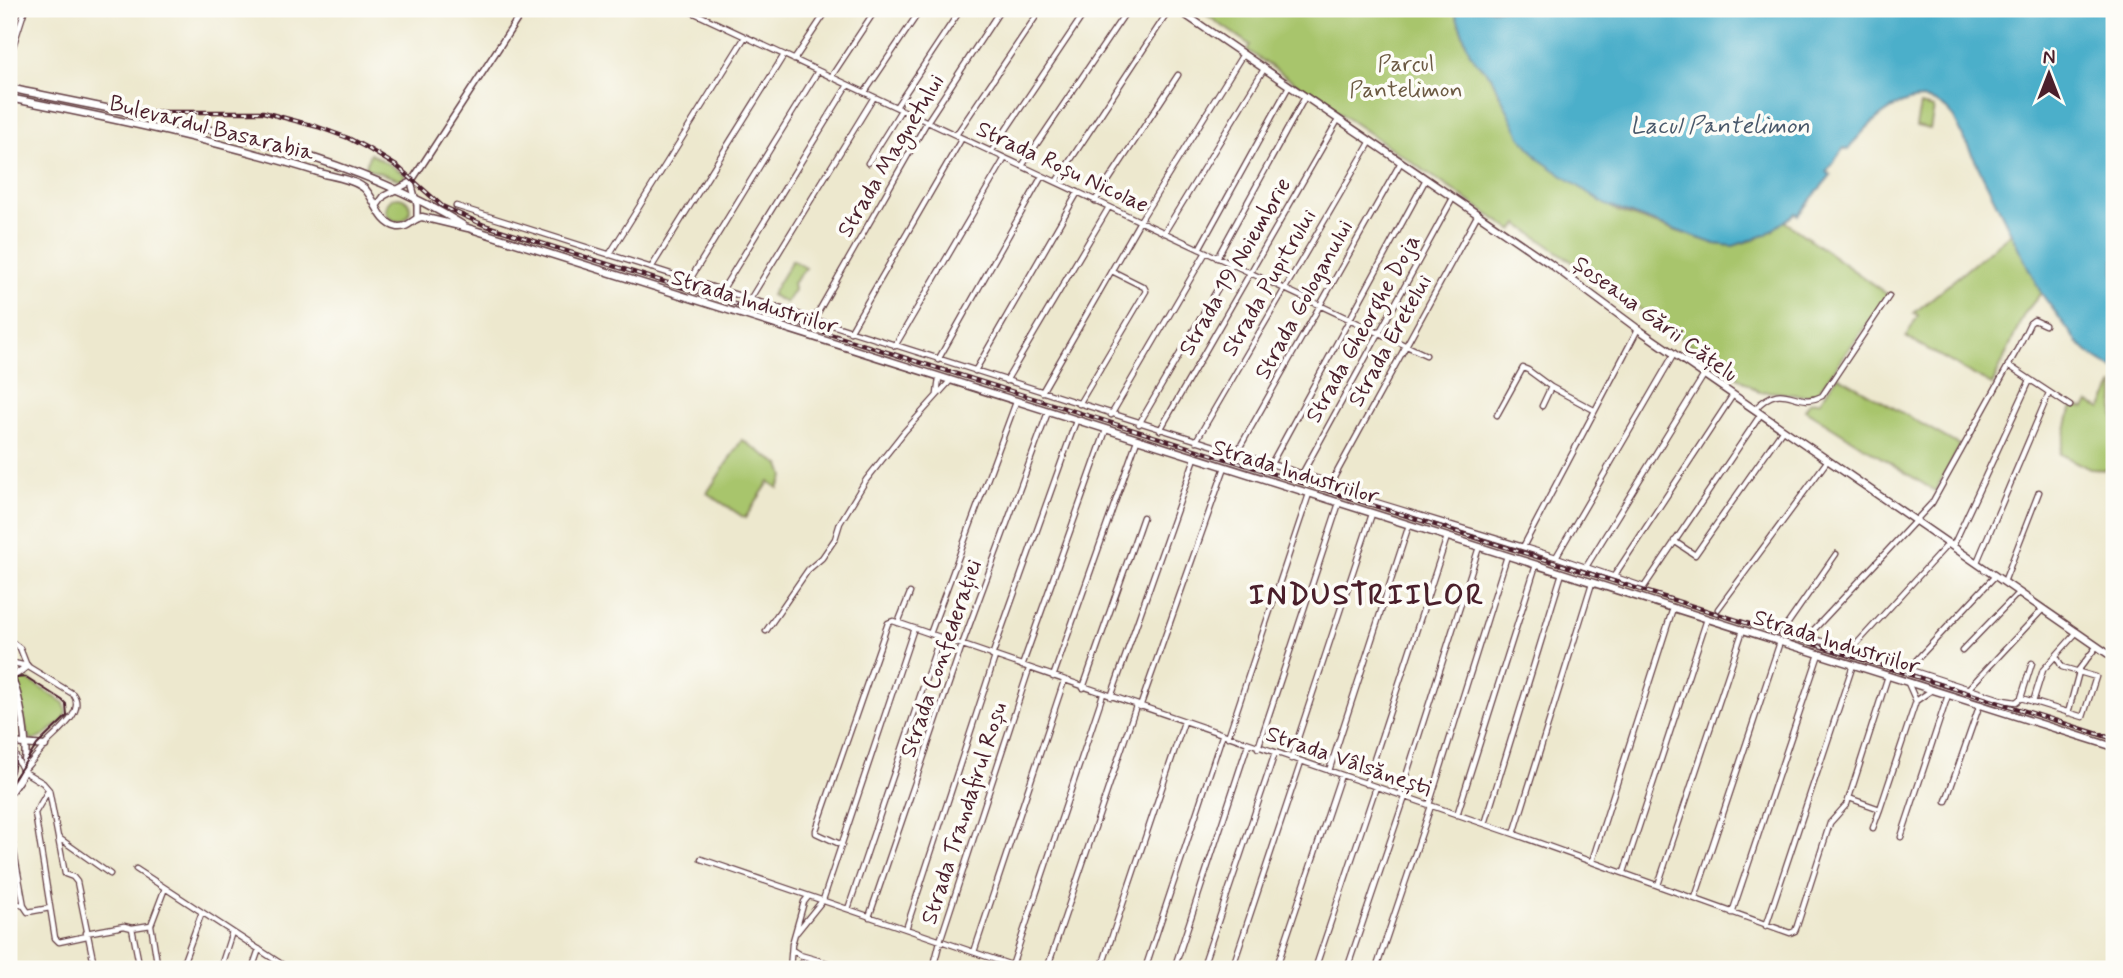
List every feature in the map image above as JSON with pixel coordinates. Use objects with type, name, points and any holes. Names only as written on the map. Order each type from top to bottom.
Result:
[{"type":"main road","name":"Șoseaua Gării Cățelu","points":[[1177,9],[1558,269],[1637,329],[2114,658]]},
{"type":"main road","name":"Bulevardul Basarabia","points":[[9,88],[250,140],[356,172],[397,189]]},
{"type":"main road","name":"Bulevardul Basarabia","points":[[9,97],[183,134],[264,155],[357,184],[368,193],[387,222]]},
{"type":"main road","name":"Strada Industriilor","points":[[397,189],[468,228]]},
{"type":"main road","name":"Strada Industriilor","points":[[387,222],[403,227],[416,218],[468,228],[2114,747]]},
{"type":"main road","points":[[9,794],[23,771],[25,744],[10,677],[27,666]]},
{"type":"main road","points":[[9,720],[13,747],[9,773]]},
{"type":"main road","points":[[13,747],[25,744],[45,746]]},
{"type":"street","points":[[9,60],[25,9]]},
{"type":"street","points":[[376,207],[384,196],[411,182],[523,9]]},
{"type":"street","name":"Strada Roșu Nicolae","points":[[686,9],[1426,355]]},
{"type":"street","points":[[794,60],[828,9]]},
{"type":"street","points":[[831,77],[876,9]]},
{"type":"street","points":[[864,92],[920,9]]},
{"type":"street","points":[[868,163],[961,9]]},
{"type":"street","name":"Strada Magnetului","points":[[813,321],[927,122],[1001,9]]},
{"type":"street","points":[[956,135],[1041,9]]},
{"type":"street","points":[[992,152],[1087,9]]},
{"type":"street","points":[[1022,166],[1128,9]]},
{"type":"street","points":[[1056,182],[1170,9]]},
{"type":"street","points":[[609,255],[745,37]]},
{"type":"street","points":[[1042,392],[1140,221],[1243,54]]},
{"type":"street","points":[[651,268],[784,55]]},
{"type":"street","points":[[1164,233],[1264,69]]},
{"type":"street","points":[[688,281],[818,71]]},
{"type":"street","points":[[1096,201],[1178,75]]},
{"type":"street","points":[[721,292],[848,85]]},
{"type":"street","points":[[1199,249],[1289,86]]},
{"type":"street","points":[[749,301],[874,97]]},
{"type":"street","points":[[1217,258],[1305,97]]},
{"type":"street","name":"Strada 19 Noiembrie","points":[[1160,430],[1338,120]]},
{"type":"street","points":[[850,332],[962,138]]},
{"type":"street","name":"Strada Pupitrului","points":[[1196,441],[1371,141]]},
{"type":"street","points":[[895,346],[1005,158]]},
{"type":"street","name":"Strada Gologanului","points":[[1236,454],[1401,162]]},
{"type":"street","points":[[938,360],[1042,176]]},
{"type":"street","points":[[1271,465],[1426,179]]},
{"type":"street","points":[[411,182],[416,218]]},
{"type":"street","points":[[975,372],[1078,192]]},
{"type":"street","name":"Strada Gheorghe Doja","points":[[1302,474],[1453,198]]},
{"type":"street","points":[[456,206],[749,301],[1363,493],[1366,499],[1644,587],[1769,395],[1815,399],[1822,396],[1889,296]]},
{"type":"street","points":[[1006,381],[1109,207]]},
{"type":"street","name":"Strada Eretelui","points":[[1331,484],[1478,214]]},
{"type":"street","points":[[1111,415],[1206,252]]},
{"type":"street","points":[[1139,424],[1232,264]]},
{"type":"street","points":[[1079,404],[1146,291],[1144,286],[1112,271]]},
{"type":"street","points":[[2032,663],[2021,698],[2014,702],[1807,637],[1936,498],[2030,323],[2034,320],[2045,326]]},
{"type":"street","points":[[1523,547],[1637,329]]},
{"type":"street","points":[[1556,557],[1674,354]]},
{"type":"street","points":[[2008,365],[2070,406]]},
{"type":"street","points":[[1497,415],[1522,368],[1594,410]]},
{"type":"street","points":[[1586,567],[1704,375]]},
{"type":"street","points":[[937,394],[939,377]]},
{"type":"street","points":[[1850,651],[1951,545],[2030,380]]},
{"type":"street","points":[[766,631],[808,570],[822,558],[835,539],[840,523],[866,480],[950,381]]},
{"type":"street","points":[[1542,406],[1551,387]]},
{"type":"street","points":[[1977,562],[2049,393]]},
{"type":"street","points":[[1614,576],[1733,395]]},
{"type":"street","points":[[930,634],[1017,402]]},
{"type":"street","name":"Strada Confederației","points":[[869,917],[962,645],[1048,412]]},
{"type":"street","points":[[906,929],[994,656],[1076,421]]},
{"type":"street","points":[[1674,541],[1695,555],[1783,429]]},
{"type":"street","points":[[1022,666],[1106,430]]},
{"type":"street","points":[[1053,677],[1137,440]]},
{"type":"street","points":[[1111,697],[1195,458]]},
{"type":"street","points":[[1718,608],[1829,460]]},
{"type":"street","points":[[1047,969],[1224,467]]},
{"type":"street","points":[[2004,582],[2039,492]]},
{"type":"street","points":[[1145,969],[1310,494]]},
{"type":"street","points":[[1258,748],[1339,503]]},
{"type":"street","points":[[1291,759],[1372,514]]},
{"type":"street","points":[[1083,688],[1143,517]]},
{"type":"street","points":[[1329,771],[1409,525]]},
{"type":"street","points":[[1366,784],[1447,537]]},
{"type":"street","points":[[1347,969],[1479,547]]},
{"type":"street","name":"Strada Industriilor","points":[[1807,637],[1784,629],[1836,554]]},
{"type":"street","points":[[1376,969],[1507,556]]},
{"type":"street","points":[[1457,815],[1536,565]]},
{"type":"street","points":[[1485,824],[1562,573]]},
{"type":"street","points":[[1908,670],[1996,575]]},
{"type":"street","points":[[1514,834],[1592,583]]},
{"type":"street","points":[[1962,651],[2019,592]]},
{"type":"street","points":[[842,845],[820,837],[816,830],[888,623],[895,622],[910,593]]},
{"type":"street","points":[[1592,861],[1673,608]]},
{"type":"street","points":[[1968,688],[2043,609]]},
{"type":"street","points":[[1624,872],[1707,619]]},
{"type":"street","name":"Strada Vâlsănești","points":[[895,622],[1624,872],[1787,933],[1793,932],[1797,926],[1830,822],[1843,810],[1849,798]]},
{"type":"street","points":[[794,935],[820,902],[842,845],[914,628]]},
{"type":"street","points":[[1658,885],[1743,630]]},
{"type":"street","points":[[2033,702],[2042,670],[2077,632]]},
{"type":"street","points":[[848,909],[940,637]]},
{"type":"street","points":[[9,640],[20,648],[27,666]]},
{"type":"street","points":[[1695,898],[1780,642]]},
{"type":"street","points":[[2068,713],[2078,672],[2097,646]]},
{"type":"street","points":[[1732,913],[1819,654]]},
{"type":"street","points":[[2021,698],[2084,717],[2096,677],[2062,667],[2056,656]]},
{"type":"street","points":[[9,662],[27,666],[76,697],[71,718],[23,771]]},
{"type":"street","points":[[1766,926],[1853,665]]},
{"type":"street","name":"Strada Trandafirul Roșu","points":[[933,969],[1029,669]]},
{"type":"street","points":[[1880,809],[1849,798],[1888,676]]},
{"type":"street","points":[[974,952],[1064,681]]},
{"type":"street","points":[[1908,682],[1916,701]]},
{"type":"street","points":[[1873,828],[1916,701],[1933,690]]},
{"type":"street","points":[[1012,965],[1103,694]]},
{"type":"street","points":[[1900,836],[1948,694]]},
{"type":"street","points":[[1946,801],[1980,704]]},
{"type":"street","points":[[1101,969],[1184,722]]},
{"type":"street","points":[[1174,969],[1248,744]]},
{"type":"street","points":[[13,747],[23,771],[43,783],[49,790],[65,874],[77,882],[95,969]]},
{"type":"street","points":[[1202,969],[1275,753]]},
{"type":"street","points":[[1232,969],[1301,762]]},
{"type":"street","points":[[1276,969],[1341,775]]},
{"type":"street","points":[[1315,969],[1377,788]]},
{"type":"street","points":[[49,790],[35,810],[57,941],[124,926],[132,928],[151,925]]},
{"type":"street","points":[[9,824],[24,906],[29,912],[50,908]]},
{"type":"street","points":[[58,838],[110,874]]},
{"type":"street","points":[[701,859],[820,902],[848,909],[1023,969]]},
{"type":"street","points":[[136,869],[289,969]]},
{"type":"street","points":[[158,969],[151,925],[165,888]]},
{"type":"street","points":[[799,966],[794,935],[804,904],[812,897]]},
{"type":"street","points":[[9,901],[24,906]]},
{"type":"street","points":[[804,904],[807,909],[814,910]]},
{"type":"street","points":[[164,969],[180,969],[202,912]]},
{"type":"street","points":[[132,928],[140,969]]},
{"type":"street","points":[[220,969],[232,932]]},
{"type":"street","points":[[253,969],[259,949]]},
{"type":"street","points":[[795,953],[849,969]]},
{"type":"street","points":[[795,953],[790,966],[821,960]]},
{"type":"green space","name":"Parcul Pantelimon","points":[[1198,9],[1454,9],[1465,41],[1476,62],[1491,76],[1499,95],[1555,170],[1617,211],[1715,244],[1733,246],[1756,239],[1774,230],[1774,227],[1784,221],[1888,295],[1817,393],[1803,395],[1759,392],[1518,224],[1513,231],[1247,50],[1250,45]]},
{"type":"green space","points":[[1920,105],[1934,108],[1930,129],[1916,126]]},
{"type":"green space","points":[[370,153],[406,175],[401,180],[365,168]]},
{"type":"green space","points":[[398,197],[407,200],[410,209],[407,218],[398,221],[389,218],[386,209],[389,200]]},
{"type":"green space","points":[[2011,233],[2041,293],[2024,314],[1992,385],[1906,337],[1918,315],[1914,313]]},
{"type":"green space","points":[[792,260],[806,268],[793,283],[794,290],[786,303],[771,295]]},
{"type":"green space","points":[[1838,376],[1960,446],[1935,491],[1805,410],[1810,402],[1820,401]]},
{"type":"green space","points":[[2114,384],[2114,470],[2090,469],[2060,454],[2072,406],[2085,408],[2089,403],[2101,409]]},
{"type":"green space","points":[[742,440],[780,465],[784,476],[778,488],[769,482],[745,518],[707,493]]},
{"type":"green space","points":[[21,680],[28,680],[64,703],[66,712],[64,720],[42,737],[32,740],[27,734],[17,684]]},
{"type":"water","name":"Lacul Pantelimon","points":[[1454,9],[2114,9],[2114,369],[2078,343],[2041,293],[1954,118],[1941,105],[1926,100],[1912,100],[1883,114],[1848,150],[1844,148],[1826,172],[1831,175],[1798,215],[1796,213],[1765,235],[1733,246],[1715,244],[1606,205],[1540,160],[1520,136],[1491,76],[1470,53]]},
{"type":"tram line","points":[[9,685],[15,678],[26,677],[62,700],[66,704],[67,716],[37,745],[9,786]]},
{"type":"tram line","points":[[9,696],[18,744],[13,772]]},
{"type":"railway","points":[[115,104],[153,112],[263,112],[318,127],[367,148],[398,167],[442,206],[484,225],[2114,739]]},
{"type":"district","name":"INDUSTRIILOR","points":[[1367,594]]}]
